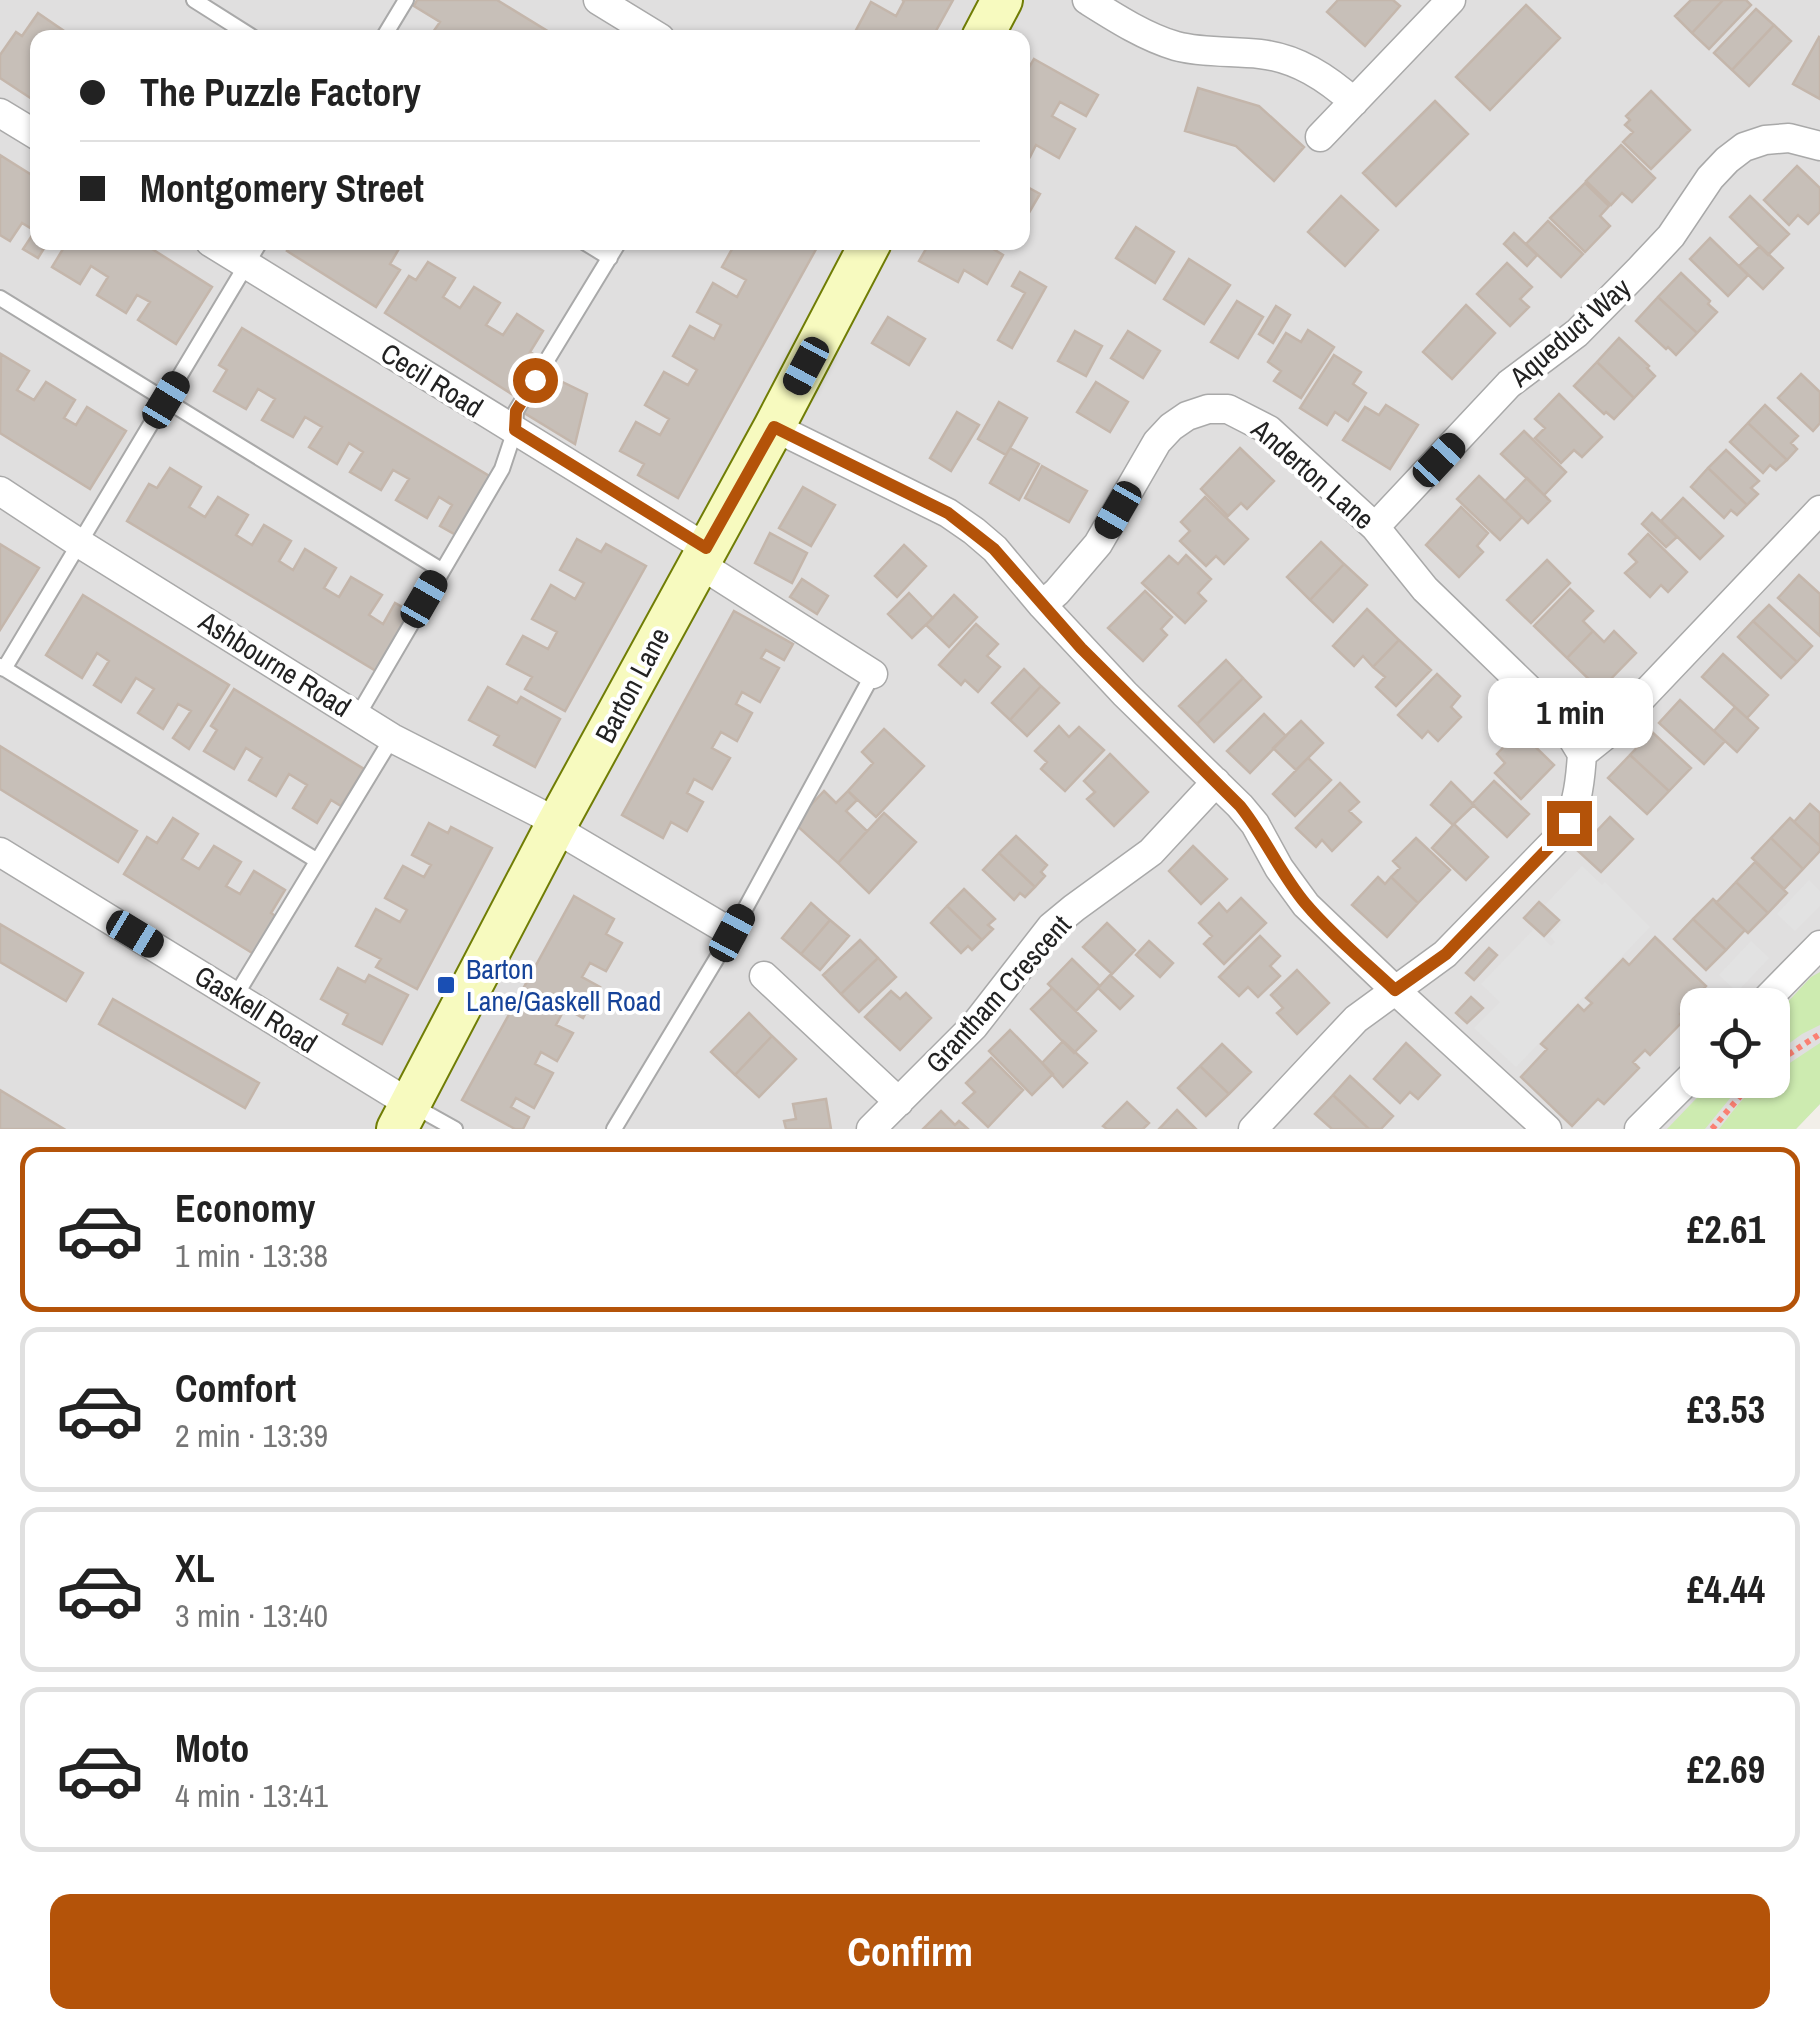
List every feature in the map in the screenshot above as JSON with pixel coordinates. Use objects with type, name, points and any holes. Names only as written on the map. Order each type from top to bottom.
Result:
[{"type":"main road","points":[[986,30],[1002,0]]},
{"type":"main road","name":"Barton Lane","points":[[403,1116],[867,250]]},
{"type":"street","points":[[598,0],[647,30]]},
{"type":"street","points":[[1087,0],[1177,46],[1264,54],[1298,64],[1331,82],[1354,102]]},
{"type":"street","points":[[1320,137],[1452,0]]},
{"type":"street","points":[[0,113],[30,131]]},
{"type":"street","name":"Aqueduct Way","points":[[1376,527],[1509,384],[1597,314],[1671,236],[1710,178],[1727,160],[1744,146],[1766,140],[1789,138],[1820,146]]},
{"type":"street","name":"Cecil Road","points":[[254,254],[872,674]]},
{"type":"street","name":"Anderton Lane","points":[[1042,606],[1098,544],[1157,442],[1171,427],[1187,416],[1228,409],[1269,430],[1376,527],[1425,589],[1546,706],[1582,754]]},
{"type":"street","points":[[774,427],[948,513],[994,549],[1125,694],[1255,824],[1279,868],[1306,904],[1547,1129]]},
{"type":"street","name":"Ashbourne Road","points":[[0,491],[392,738],[539,813],[555,828],[732,933]]},
{"type":"street","points":[[1254,1129],[1356,1019],[1446,954],[1558,838],[1576,804],[1582,754],[1607,734],[1820,510]]},
{"type":"street","name":"Grantham Crescent","points":[[872,1129],[974,1026],[1051,928],[1151,852],[1216,782]]},
{"type":"street","name":"Gaskell Road","points":[[0,852],[236,996],[403,1116]]},
{"type":"street","points":[[1778,988],[1820,945]]},
{"type":"street","points":[[764,976],[899,1102]]},
{"type":"street","points":[[1639,1129],[1680,1088]]},
{"type":"lane","points":[[194,0],[241,30]]},
{"type":"lane","points":[[388,30],[406,0]]},
{"type":"lane","points":[[597,250],[610,258]]},
{"type":"lane","points":[[358,715],[502,469],[515,430],[516,411],[614,250]]},
{"type":"lane","points":[[254,254],[2,667],[316,860]]},
{"type":"lane","points":[[0,298],[441,570]]},
{"type":"lane","points":[[614,1129],[732,933],[872,674]]},
{"type":"lane","points":[[236,996],[392,738]]},
{"type":"lane","points":[[403,1116],[455,1129]]},
{"type":"path","points":[[1790,1053],[1820,1034]]},
{"type":"path","points":[[1712,1129],[1739,1098]]},
{"type":"shaded area","points":[[0,0],[1820,0],[1820,1104],[1796,1129],[0,1129]]},
{"type":"shaded area","points":[[1582,866],[1602,885],[1605,882],[1650,927],[1516,1067],[1474,1028],[1500,1002],[1481,984],[1534,929],[1551,946],[1555,942],[1550,936],[1563,922],[1545,905]]},
{"type":"shaded area","points":[[1809,880],[1820,891],[1820,906],[1795,931],[1777,914]]},
{"type":"shaded area","points":[[1751,941],[1769,958],[1741,988],[1733,988],[1719,975]]},
{"type":"green space","points":[[1820,972],[1820,1025],[1790,1043],[1790,1000]]},
{"type":"green space","points":[[1820,1043],[1820,1104],[1796,1129],[1719,1129],[1744,1098],[1790,1098],[1790,1063]]},
{"type":"green space","points":[[1697,1098],[1730,1098],[1705,1129],[1667,1129]]},
{"type":"building","points":[[417,0],[497,0],[546,30],[434,30],[440,22],[414,6]]},
{"type":"building","points":[[953,0],[936,30],[856,30],[871,2],[896,16],[904,1]]},
{"type":"building","points":[[1338,0],[1393,0],[1400,6],[1365,46],[1327,12]]},
{"type":"building","points":[[1691,0],[1723,0],[1692,33],[1675,16]]},
{"type":"building","points":[[1723,0],[1746,0],[1751,5],[1709,49],[1692,33]]},
{"type":"building","points":[[1526,5],[1560,38],[1490,110],[1456,77]]},
{"type":"building","points":[[1756,9],[1774,25],[1732,70],[1714,53]]},
{"type":"building","points":[[38,13],[63,30],[30,30],[30,98],[0,78],[0,55],[16,32],[22,36]]},
{"type":"building","points":[[1774,25],[1791,41],[1749,86],[1732,70]]},
{"type":"building","points":[[1820,38],[1820,99],[1793,84]]},
{"type":"building","points":[[1034,59],[1098,95],[1086,116],[1060,102],[1052,116],[1075,129],[1059,158],[1036,145],[1030,157],[1030,66]]},
{"type":"building","points":[[1198,88],[1259,106],[1304,147],[1274,181],[1236,146],[1185,131]]},
{"type":"building","points":[[1651,91],[1690,130],[1651,169],[1623,142],[1633,132],[1625,125],[1630,120],[1626,116]]},
{"type":"building","points":[[1435,101],[1468,134],[1396,206],[1363,173]]},
{"type":"building","points":[[1621,145],[1655,178],[1632,202],[1622,193],[1611,205],[1586,181]]},
{"type":"building","points":[[0,155],[30,174],[30,228],[22,223],[10,241],[0,235]]},
{"type":"building","points":[[1797,166],[1820,188],[1820,212],[1808,224],[1798,215],[1789,225],[1764,200]]},
{"type":"building","points":[[1585,183],[1609,206],[1600,216],[1610,226],[1585,252],[1550,218]]},
{"type":"building","points":[[1030,188],[1040,194],[1030,211]]},
{"type":"building","points":[[1341,196],[1378,230],[1345,266],[1308,232]]},
{"type":"building","points":[[1750,196],[1789,234],[1768,255],[1730,217]]},
{"type":"building","points":[[1548,221],[1583,254],[1561,277],[1526,244]]},
{"type":"building","points":[[1136,227],[1174,252],[1155,283],[1116,258]]},
{"type":"building","points":[[1514,233],[1537,255],[1527,266],[1504,244]]},
{"type":"building","points":[[30,238],[30,250],[43,250],[38,258],[23,249]]},
{"type":"building","points":[[1710,238],[1748,275],[1728,296],[1690,259]]},
{"type":"building","points":[[1760,246],[1783,268],[1763,289],[1739,266]]},
{"type":"building","points":[[62,250],[154,250],[212,287],[176,344],[138,320],[150,302],[137,295],[126,313],[97,295],[108,277],[91,266],[80,284],[52,267]]},
{"type":"building","points":[[398,250],[390,264],[400,270],[376,307],[287,251]]},
{"type":"building","points":[[732,250],[816,250],[678,498],[638,475],[644,464],[620,451],[636,422],[660,435],[669,419],[645,405],[664,372],[688,385],[697,370],[673,356],[690,326],[714,339],[721,325],[697,312],[713,283],[737,297],[746,280],[722,267]]},
{"type":"building","points":[[925,250],[995,250],[1003,255],[987,284],[964,270],[958,282],[919,261]]},
{"type":"building","points":[[1189,259],[1230,285],[1204,324],[1164,299]]},
{"type":"building","points":[[428,262],[455,278],[443,297],[460,308],[474,287],[500,303],[486,325],[503,335],[517,314],[543,331],[530,352],[538,357],[513,395],[385,313],[409,276],[416,280]]},
{"type":"building","points":[[1507,263],[1532,287],[1520,299],[1529,307],[1510,326],[1477,294]]},
{"type":"building","points":[[1020,272],[1046,287],[1012,348],[998,340],[1025,293],[1012,286]]},
{"type":"building","points":[[1681,273],[1717,312],[1697,333],[1658,297]]},
{"type":"building","points":[[1658,297],[1697,333],[1676,355],[1636,321]]},
{"type":"building","points":[[1237,301],[1263,317],[1238,358],[1211,342]]},
{"type":"building","points":[[1466,305],[1495,333],[1452,379],[1423,352]]},
{"type":"building","points":[[1276,306],[1290,315],[1273,343],[1259,334]]},
{"type":"building","points":[[888,317],[925,339],[909,365],[872,343]]},
{"type":"building","points":[[242,328],[491,477],[456,535],[440,526],[452,505],[439,497],[427,518],[396,500],[409,479],[393,470],[381,490],[350,472],[363,452],[349,443],[337,464],[309,447],[322,427],[305,417],[293,437],[262,420],[275,399],[258,389],[246,409],[214,391],[227,370],[219,365]]},
{"type":"building","points":[[1308,330],[1334,347],[1301,398],[1274,381],[1281,371],[1268,362],[1286,333],[1301,342]]},
{"type":"building","points":[[1075,331],[1102,346],[1086,376],[1058,361]]},
{"type":"building","points":[[1128,331],[1160,351],[1143,378],[1111,358]]},
{"type":"building","points":[[1619,338],[1655,376],[1634,398],[1597,362]]},
{"type":"building","points":[[1,354],[29,371],[17,390],[34,400],[46,382],[75,400],[64,418],[76,425],[87,407],[126,431],[90,489],[0,433]]},
{"type":"building","points":[[1334,355],[1361,372],[1353,384],[1366,393],[1348,421],[1335,412],[1327,425],[1300,408]]},
{"type":"building","points":[[1597,362],[1634,398],[1614,419],[1574,386]]},
{"type":"building","points":[[544,373],[587,394],[575,444],[521,411]]},
{"type":"building","points":[[1801,374],[1820,392],[1820,423],[1813,431],[1778,398]]},
{"type":"building","points":[[1096,382],[1128,402],[1110,432],[1077,412]]},
{"type":"building","points":[[1559,394],[1602,437],[1582,457],[1574,450],[1561,463],[1535,438],[1545,428],[1535,419]]},
{"type":"building","points":[[999,402],[1027,418],[1006,455],[978,439]]},
{"type":"building","points":[[1386,405],[1418,425],[1390,469],[1343,440],[1365,407],[1379,415]]},
{"type":"building","points":[[1765,405],[1798,436],[1791,443],[1797,449],[1787,460],[1748,423]]},
{"type":"building","points":[[957,412],[979,425],[951,471],[930,458]]},
{"type":"building","points":[[1748,423],[1787,460],[1776,470],[1770,465],[1763,473],[1730,442]]},
{"type":"building","points":[[1524,431],[1566,472],[1544,495],[1501,454]]},
{"type":"building","points":[[1010,448],[1039,464],[1019,500],[990,483]]},
{"type":"building","points":[[1240,448],[1274,481],[1247,509],[1241,503],[1228,516],[1201,489]]},
{"type":"building","points":[[1726,450],[1759,481],[1751,488],[1758,494],[1747,505],[1708,468]]},
{"type":"building","points":[[1042,466],[1087,491],[1069,522],[1025,498]]},
{"type":"building","points":[[170,468],[201,487],[189,507],[205,517],[218,497],[248,515],[236,535],[252,545],[264,525],[291,541],[279,561],[293,570],[305,549],[336,568],[324,588],[339,597],[351,577],[382,595],[369,615],[383,624],[395,603],[411,612],[376,671],[127,521],[149,484],[157,488]]},
{"type":"building","points":[[1708,468],[1747,505],[1737,515],[1731,510],[1724,518],[1691,487]]},
{"type":"building","points":[[1479,476],[1522,517],[1500,540],[1457,499]]},
{"type":"building","points":[[1527,478],[1550,501],[1528,523],[1505,501]]},
{"type":"building","points":[[803,487],[835,505],[811,546],[779,528]]},
{"type":"building","points":[[1205,497],[1248,539],[1224,564],[1216,556],[1206,566],[1180,541],[1190,531],[1181,522]]},
{"type":"building","points":[[1683,498],[1723,536],[1700,559],[1661,521]]},
{"type":"building","points":[[1461,507],[1488,533],[1477,546],[1483,552],[1459,577],[1426,545]]},
{"type":"building","points":[[1652,513],[1677,537],[1666,547],[1642,524]]},
{"type":"building","points":[[770,533],[807,553],[792,583],[755,563]]},
{"type":"building","points":[[1648,534],[1687,572],[1668,592],[1661,585],[1650,597],[1625,573],[1637,562],[1629,554]]},
{"type":"building","points":[[577,539],[601,552],[606,544],[646,566],[565,711],[525,689],[532,677],[507,664],[523,636],[548,649],[557,632],[532,619],[551,585],[575,599],[584,583],[560,570]]},
{"type":"building","points":[[1321,542],[1344,564],[1310,600],[1287,577]]},
{"type":"building","points":[[0,544],[39,568],[0,630]]},
{"type":"building","points":[[904,545],[926,566],[897,597],[875,576]]},
{"type":"building","points":[[1186,555],[1211,579],[1198,593],[1206,601],[1185,623],[1142,583],[1169,556],[1178,564]]},
{"type":"building","points":[[1547,560],[1570,583],[1531,623],[1507,600]]},
{"type":"building","points":[[1344,564],[1367,585],[1333,622],[1310,600]]},
{"type":"building","points":[[1799,575],[1820,594],[1820,636],[1778,598]]},
{"type":"building","points":[[802,579],[828,596],[817,614],[790,597]]},
{"type":"building","points":[[1570,589],[1593,611],[1583,621],[1593,631],[1567,658],[1534,626]]},
{"type":"building","points":[[1145,591],[1172,617],[1161,629],[1167,635],[1143,661],[1108,628]]},
{"type":"building","points":[[909,593],[933,618],[912,638],[888,614]]},
{"type":"building","points":[[83,595],[229,685],[189,749],[173,738],[191,711],[178,704],[163,729],[138,713],[154,689],[136,678],[121,702],[94,685],[109,661],[97,653],[82,678],[46,655]]},
{"type":"building","points":[[954,595],[977,617],[949,647],[926,625]]},
{"type":"building","points":[[1769,605],[1812,646],[1797,662],[1753,621]]},
{"type":"building","points":[[1367,609],[1399,640],[1373,667],[1363,656],[1354,666],[1333,646]]},
{"type":"building","points":[[734,611],[793,644],[784,660],[766,650],[761,658],[779,668],[760,702],[742,692],[736,704],[752,713],[737,741],[721,732],[712,748],[730,758],[712,789],[694,779],[687,793],[703,802],[687,831],[671,822],[663,838],[622,815]]},
{"type":"building","points":[[1753,621],[1797,662],[1781,678],[1738,637]]},
{"type":"building","points":[[976,624],[998,644],[987,656],[1000,667],[978,692],[965,680],[961,685],[939,665]]},
{"type":"building","points":[[1593,631],[1604,642],[1614,631],[1636,653],[1600,690],[1567,658]]},
{"type":"building","points":[[1399,640],[1431,670],[1396,706],[1376,687],[1385,677],[1373,667]]},
{"type":"building","points":[[1723,654],[1768,695],[1747,718],[1702,677]]},
{"type":"building","points":[[1226,660],[1243,678],[1197,724],[1179,706]]},
{"type":"building","points":[[1024,669],[1041,686],[1010,720],[992,703]]},
{"type":"building","points":[[1437,674],[1460,696],[1451,707],[1461,717],[1438,741],[1428,731],[1422,738],[1398,715]]},
{"type":"building","points":[[1243,678],[1261,697],[1214,742],[1197,724]]},
{"type":"building","points":[[1041,686],[1059,703],[1027,736],[1010,720]]},
{"type":"building","points":[[488,687],[517,703],[521,697],[560,719],[535,767],[494,745],[499,736],[469,720]]},
{"type":"building","points":[[234,689],[364,769],[341,806],[331,800],[317,823],[293,808],[307,785],[289,774],[276,796],[249,780],[262,758],[246,748],[234,769],[204,751],[217,730],[211,726]]},
{"type":"building","points":[[1680,700],[1725,741],[1704,764],[1659,723]]},
{"type":"building","points":[[1735,707],[1758,728],[1737,752],[1714,731]]},
{"type":"building","points":[[1264,714],[1286,736],[1250,773],[1227,751]]},
{"type":"building","points":[[1301,721],[1323,743],[1296,770],[1273,748]]},
{"type":"building","points":[[1059,726],[1069,737],[1079,727],[1104,750],[1065,791],[1041,769],[1047,762],[1035,751]]},
{"type":"building","points":[[884,729],[924,766],[876,817],[848,791],[873,763],[862,752]]},
{"type":"building","points":[[1519,731],[1554,765],[1521,799],[1495,773],[1505,763],[1497,754]]},
{"type":"building","points":[[1652,732],[1691,768],[1669,791],[1630,755]]},
{"type":"building","points":[[0,746],[137,831],[118,862],[0,789]]},
{"type":"building","points":[[1110,754],[1148,792],[1114,826],[1087,799],[1095,792],[1084,781]]},
{"type":"building","points":[[1630,755],[1669,791],[1647,814],[1608,778]]},
{"type":"building","points":[[1308,758],[1331,780],[1295,816],[1273,794]]},
{"type":"building","points":[[1494,781],[1529,814],[1507,837],[1472,804]]},
{"type":"building","points":[[1451,782],[1474,805],[1453,825],[1431,805]]},
{"type":"building","points":[[1340,783],[1359,802],[1349,811],[1361,822],[1332,851],[1322,840],[1316,847],[1296,828]]},
{"type":"building","points":[[824,791],[836,803],[848,791],[857,800],[846,811],[867,831],[838,863],[794,823]]},
{"type":"building","points":[[1810,804],[1820,813],[1820,846],[1794,822]]},
{"type":"building","points":[[884,813],[916,842],[869,893],[838,863]]},
{"type":"building","points":[[1610,817],[1633,839],[1601,872],[1578,851]]},
{"type":"building","points":[[173,818],[198,834],[182,859],[199,869],[214,846],[241,862],[226,886],[240,894],[254,871],[285,890],[271,913],[280,919],[257,956],[124,874],[147,837],[157,843]]},
{"type":"building","points":[[1790,818],[1820,846],[1803,869],[1771,838]]},
{"type":"building","points":[[429,823],[448,833],[451,827],[492,848],[417,989],[376,967],[381,959],[356,946],[376,909],[400,922],[407,910],[385,898],[403,866],[424,877],[431,865],[412,855]]},
{"type":"building","points":[[1454,824],[1488,857],[1466,880],[1432,848]]},
{"type":"building","points":[[1016,836],[1047,865],[1041,872],[1045,876],[1035,887],[999,853]]},
{"type":"building","points":[[1416,838],[1450,870],[1418,903],[1391,877],[1400,868],[1393,861]]},
{"type":"building","points":[[1771,838],[1803,869],[1784,889],[1752,858]]},
{"type":"building","points":[[1193,846],[1227,879],[1201,904],[1169,871]]},
{"type":"building","points":[[999,853],[1035,887],[1025,897],[1020,893],[1014,900],[983,870]]},
{"type":"building","points":[[1755,862],[1787,893],[1768,913],[1736,882]]},
{"type":"building","points":[[1378,877],[1385,884],[1391,877],[1418,903],[1387,937],[1352,905]]},
{"type":"building","points":[[1736,882],[1768,913],[1748,933],[1716,903]]},
{"type":"building","points":[[964,889],[995,919],[988,925],[993,929],[982,940],[947,906]]},
{"type":"building","points":[[574,896],[614,919],[606,934],[622,943],[606,971],[590,963],[582,977],[600,987],[583,1018],[565,1008],[556,1025],[573,1033],[557,1061],[541,1052],[535,1064],[553,1073],[534,1108],[516,1098],[511,1107],[529,1117],[523,1129],[515,1129],[462,1100]]},
{"type":"building","points":[[1241,898],[1266,923],[1224,964],[1204,944],[1212,936],[1199,923],[1219,903],[1227,912]]},
{"type":"building","points":[[1713,899],[1745,930],[1726,950],[1693,919]]},
{"type":"building","points":[[1539,902],[1559,920],[1544,936],[1524,918]]},
{"type":"building","points":[[811,903],[830,920],[801,954],[782,938]]},
{"type":"building","points":[[947,906],[982,940],[972,950],[968,946],[961,953],[931,923]]},
{"type":"building","points":[[1693,919],[1726,950],[1706,970],[1674,939]]},
{"type":"building","points":[[830,920],[849,936],[820,970],[801,954]]},
{"type":"building","points":[[1107,923],[1135,950],[1112,974],[1083,947]]},
{"type":"building","points":[[0,924],[83,973],[66,1001],[0,962]]},
{"type":"building","points":[[1260,936],[1280,956],[1270,966],[1280,976],[1258,997],[1248,987],[1239,996],[1219,977]]},
{"type":"building","points":[[1655,937],[1706,986],[1680,988],[1680,1024],[1650,1055],[1645,1050],[1633,1062],[1639,1068],[1604,1104],[1598,1099],[1572,1126],[1521,1077],[1547,1049],[1541,1044],[1578,1005],[1584,1011],[1592,1003],[1586,998],[1623,959],[1629,965]]},
{"type":"building","points":[[860,940],[878,958],[841,994],[823,975]]},
{"type":"building","points":[[1149,941],[1173,963],[1160,977],[1136,955]]},
{"type":"building","points":[[1489,948],[1497,955],[1474,980],[1466,973]]},
{"type":"building","points":[[878,958],[896,977],[859,1012],[841,994]]},
{"type":"building","points":[[1072,959],[1100,986],[1076,1011],[1048,984]]},
{"type":"building","points":[[338,968],[365,982],[369,975],[408,995],[382,1044],[343,1024],[348,1014],[321,999]]},
{"type":"building","points":[[1297,970],[1329,1003],[1297,1034],[1277,1013],[1283,1008],[1271,995]]},
{"type":"building","points":[[1110,975],[1133,996],[1120,1009],[1098,988]]},
{"type":"building","points":[[1052,988],[1096,1031],[1074,1053],[1031,1009]]},
{"type":"building","points":[[891,991],[900,999],[906,993],[931,1018],[900,1050],[865,1017]]},
{"type":"building","points":[[1471,997],[1483,1008],[1467,1023],[1456,1013]]},
{"type":"building","points":[[113,999],[259,1083],[245,1108],[99,1024]]},
{"type":"building","points":[[749,1013],[772,1036],[735,1075],[711,1052]]},
{"type":"building","points":[[1010,1030],[1053,1074],[1032,1095],[989,1051]]},
{"type":"building","points":[[772,1036],[796,1059],[759,1097],[735,1075]]},
{"type":"building","points":[[1063,1041],[1087,1063],[1063,1087],[1042,1063]]},
{"type":"building","points":[[1406,1043],[1440,1075],[1418,1099],[1410,1092],[1400,1103],[1374,1079]]},
{"type":"building","points":[[1222,1044],[1251,1072],[1229,1094],[1200,1066]]},
{"type":"building","points":[[991,1058],[1023,1090],[988,1127],[963,1103],[975,1092],[966,1083]]},
{"type":"building","points":[[1200,1066],[1229,1094],[1206,1116],[1178,1088]]},
{"type":"building","points":[[1350,1076],[1393,1116],[1381,1129],[1369,1129],[1333,1095]]},
{"type":"building","points":[[0,1090],[64,1129],[0,1129]]},
{"type":"building","points":[[1333,1095],[1369,1129],[1332,1129],[1315,1114]]},
{"type":"building","points":[[826,1099],[831,1129],[786,1129],[784,1121],[796,1119],[793,1104]]},
{"type":"building","points":[[1127,1102],[1149,1123],[1143,1129],[1103,1126]]},
{"type":"building","points":[[1177,1110],[1196,1129],[1159,1129]]},
{"type":"building","points":[[941,1111],[955,1125],[959,1121],[968,1129],[923,1129]]},
{"type":"place","name":"Barton Lane/Gaskell Road","points":[[446,985]]},
{"type":"route","points":[[535,380],[516,411],[515,430],[706,548],[774,427],[948,513],[974,531],[1125,694],[1240,806],[1306,904],[1395,990],[1446,954],[1569,823]]}]
